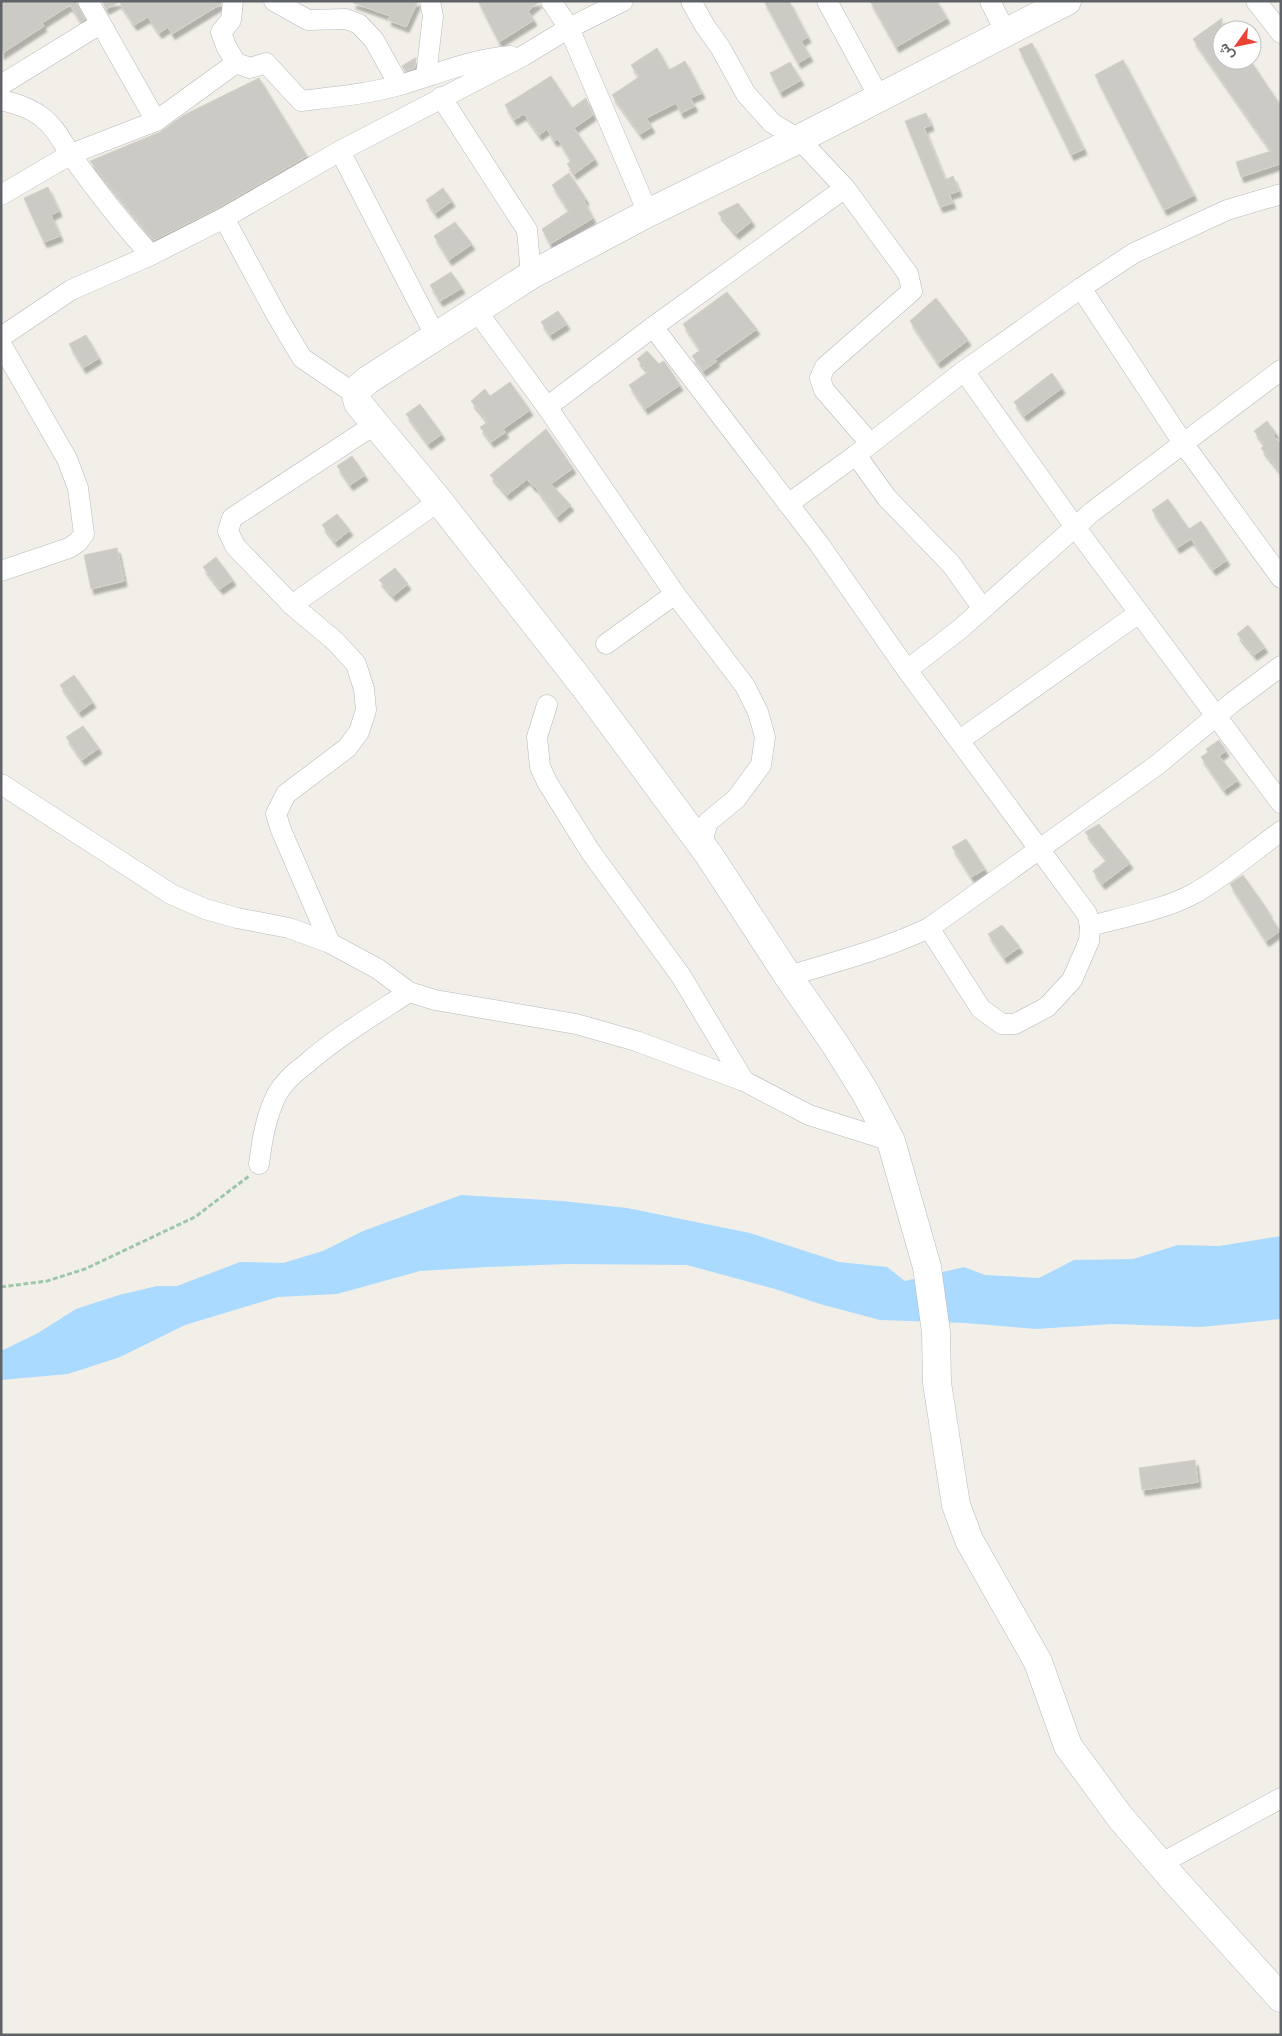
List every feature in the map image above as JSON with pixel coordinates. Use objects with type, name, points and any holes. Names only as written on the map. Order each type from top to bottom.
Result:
[{"type":"street","points":[[88,1],[156,121]]},
{"type":"street","points":[[233,1],[231,20],[221,32],[226,46],[236,63],[250,68],[266,63],[301,101],[345,96],[399,85],[454,66],[486,59],[523,56]]},
{"type":"street","points":[[274,1],[308,20],[346,19],[359,24],[374,40],[399,85]]},
{"type":"street","points":[[426,76],[433,16],[430,1]]},
{"type":"street","points":[[550,1],[569,28],[648,213]]},
{"type":"street","points":[[1,336],[71,290],[151,255],[224,218],[340,151],[523,56],[569,28],[623,1]]},
{"type":"street","points":[[691,1],[704,26],[720,48],[746,94],[772,123],[799,140],[845,188],[908,274],[912,291],[825,368],[820,378],[824,390],[863,449],[887,498],[951,564],[983,609]]},
{"type":"street","points":[[827,1],[879,97]]},
{"type":"street","points":[[990,1],[1006,33]]},
{"type":"street","points":[[355,394],[357,389],[368,380],[531,275],[648,213],[799,140],[1067,1]]},
{"type":"street","points":[[1256,1],[1281,33]]},
{"type":"street","points":[[1,85],[100,24]]},
{"type":"street","points":[[1,195],[71,154],[156,121],[236,63]]},
{"type":"street","points":[[441,97],[527,230],[531,275]]},
{"type":"street","points":[[1,100],[26,108],[46,120],[108,203],[151,255]]},
{"type":"street","points":[[340,151],[436,337]]},
{"type":"street","points":[[547,407],[653,327],[845,188]]},
{"type":"street","points":[[788,504],[964,371],[1134,253],[1227,210],[1281,194]]},
{"type":"street","points":[[224,218],[302,358],[355,394],[358,404],[374,425],[439,501],[584,686],[709,855],[865,1092],[891,1141],[926,1267],[936,1332],[937,1383],[956,1505],[969,1540],[1038,1662],[1068,1746],[1120,1817],[1281,1998]]},
{"type":"street","points":[[1081,288],[1183,443],[1281,578]]},
{"type":"street","points":[[476,310],[547,407],[675,594],[745,686],[758,712],[765,736],[762,765],[736,799],[708,822],[703,838],[709,855]]},
{"type":"street","points":[[653,327],[819,544],[907,670],[1087,914],[1090,926],[1089,941],[1072,980],[1047,1007],[1015,1024],[1002,1024],[981,1009],[929,928]]},
{"type":"street","points":[[1,344],[67,459],[78,488],[84,534],[78,542],[69,548],[1,571]]},
{"type":"street","points":[[907,670],[959,630],[1092,512],[1281,370]]},
{"type":"street","points":[[964,371],[1075,527],[1281,803]]},
{"type":"street","points":[[330,943],[280,830],[276,814],[286,794],[347,748],[359,732],[366,710],[364,689],[356,664],[336,642],[292,604],[235,546],[228,531],[232,518],[374,425]]},
{"type":"street","points":[[292,604],[439,501]]},
{"type":"street","points":[[606,644],[675,594]]},
{"type":"street","points":[[960,740],[1139,613]]},
{"type":"street","points":[[788,976],[864,954],[929,928],[1157,765],[1281,666]]},
{"type":"street","points":[[547,705],[537,737],[540,767],[547,782],[590,850],[681,976],[744,1081]]},
{"type":"street","points":[[1,784],[49,817],[171,894],[205,908],[237,918],[289,928],[330,943],[378,969],[409,992],[435,1000],[576,1024],[636,1040],[744,1081],[809,1115],[891,1141]]},
{"type":"street","points":[[1090,926],[1153,909],[1192,895],[1281,831]]},
{"type":"street","points":[[259,1164],[269,1112],[278,1092],[290,1076],[330,1043],[409,992]]},
{"type":"street","points":[[1160,1864],[1281,1798]]},
{"type":"path","points":[[1,1287],[47,1281],[85,1269],[195,1217],[248,1177],[259,1164]]},
{"type":"water","points":[[461,1195],[562,1201],[627,1208],[750,1233],[839,1262],[887,1267],[905,1281],[964,1267],[985,1275],[1039,1278],[1074,1260],[1133,1259],[1178,1245],[1219,1246],[1281,1236],[1281,1319],[1201,1327],[1112,1324],[1036,1329],[966,1323],[880,1320],[687,1265],[567,1264],[487,1267],[420,1271],[337,1294],[278,1297],[185,1325],[120,1357],[68,1374],[1,1380],[1,1351],[38,1333],[76,1309],[119,1295],[157,1286],[177,1286],[240,1262],[283,1263],[323,1251],[363,1231]]},
{"type":"building","points":[[1,1],[76,1],[85,19],[81,22],[70,5],[42,23],[44,26],[1,54]]},
{"type":"building","points":[[102,1],[221,1],[221,4],[172,34],[168,27],[159,33],[148,17],[134,25],[119,2],[106,9]]},
{"type":"building","points":[[353,1],[418,1],[406,27],[388,20],[390,16],[353,3]]},
{"type":"building","points":[[478,1],[539,2],[528,11],[534,20],[499,42]]},
{"type":"building","points":[[764,1],[789,1],[808,37],[801,41],[810,56],[798,63]]},
{"type":"building","points":[[870,1],[937,1],[947,18],[896,47]]},
{"type":"building","points":[[1212,25],[1212,66],[1193,39]]},
{"type":"building","points":[[1032,43],[1084,149],[1071,155],[1019,49]]},
{"type":"building","points":[[657,48],[669,70],[685,61],[702,93],[690,98],[695,106],[681,113],[676,103],[646,118],[652,127],[640,134],[612,95],[639,77],[631,65]]},
{"type":"building","points":[[415,58],[415,68],[405,71],[402,66]]},
{"type":"building","points":[[1123,60],[1194,195],[1164,210],[1095,75]]},
{"type":"building","points":[[790,62],[801,80],[780,92],[770,73]]},
{"type":"building","points":[[1215,70],[1257,70],[1281,106],[1281,165],[1241,177],[1236,162],[1271,151]]},
{"type":"building","points":[[551,76],[572,108],[586,98],[593,115],[574,128],[595,159],[574,174],[567,164],[571,161],[558,139],[554,141],[547,129],[539,135],[524,114],[514,120],[505,105]]},
{"type":"building","points":[[259,78],[307,156],[218,208],[154,240],[90,161],[160,132],[184,115]]},
{"type":"building","points":[[926,113],[931,125],[924,128],[945,180],[953,176],[959,191],[949,194],[953,203],[940,207],[905,121]]},
{"type":"building","points":[[569,173],[586,199],[584,201],[593,218],[550,244],[542,229],[569,211],[552,185]]},
{"type":"building","points":[[48,187],[59,211],[51,215],[60,236],[44,242],[24,198]]},
{"type":"building","points":[[443,188],[452,201],[435,213],[426,200]]},
{"type":"building","points":[[738,203],[752,221],[736,234],[718,213]]},
{"type":"building","points":[[455,222],[472,244],[449,260],[434,236]]},
{"type":"building","points":[[451,272],[462,288],[440,301],[430,285]]},
{"type":"building","points":[[727,292],[757,329],[715,359],[717,361],[703,371],[692,356],[700,350],[683,324]]},
{"type":"building","points":[[936,298],[968,340],[938,363],[910,321]]},
{"type":"building","points":[[558,311],[567,324],[550,335],[541,322]]},
{"type":"building","points":[[86,335],[99,358],[83,368],[69,344]]},
{"type":"building","points":[[647,351],[659,364],[664,361],[680,385],[645,409],[629,385],[648,372],[637,359]]},
{"type":"building","points":[[1052,373],[1062,388],[1024,416],[1014,402]]},
{"type":"building","points":[[510,382],[530,410],[503,429],[506,432],[491,442],[480,427],[488,422],[471,401],[485,389],[490,396]]},
{"type":"building","points":[[420,404],[442,434],[428,444],[406,414]]},
{"type":"building","points":[[1267,421],[1276,433],[1273,435],[1281,444],[1281,473],[1261,448],[1265,445],[1254,431]]},
{"type":"building","points":[[546,429],[573,468],[551,484],[571,505],[557,517],[535,486],[527,479],[507,495],[490,475]]},
{"type":"building","points":[[352,456],[365,475],[350,485],[337,466]]},
{"type":"building","points":[[1168,499],[1189,529],[1201,521],[1227,560],[1213,570],[1191,539],[1177,548],[1152,510]]},
{"type":"building","points":[[337,514],[350,530],[335,542],[322,525]]},
{"type":"building","points":[[117,548],[124,581],[91,589],[84,555]]},
{"type":"building","points":[[216,557],[233,580],[220,589],[203,567]]},
{"type":"building","points":[[395,568],[408,584],[393,596],[379,580]]},
{"type":"building","points":[[1248,625],[1265,647],[1254,655],[1237,634]]},
{"type":"building","points":[[74,675],[93,702],[79,712],[60,685]]},
{"type":"building","points":[[83,726],[99,748],[82,760],[66,737]]},
{"type":"building","points":[[1219,740],[1226,751],[1219,756],[1238,780],[1224,790],[1201,757],[1208,752],[1206,749]]},
{"type":"building","points":[[1099,824],[1130,863],[1102,884],[1093,871],[1107,860],[1085,832]]},
{"type":"building","points":[[966,839],[985,869],[971,877],[952,847]]},
{"type":"building","points":[[1243,875],[1280,931],[1266,941],[1230,884]]},
{"type":"building","points":[[1002,925],[1020,947],[1004,958],[988,934]]},
{"type":"building","points":[[1195,1460],[1198,1482],[1142,1490],[1139,1468]]}]
